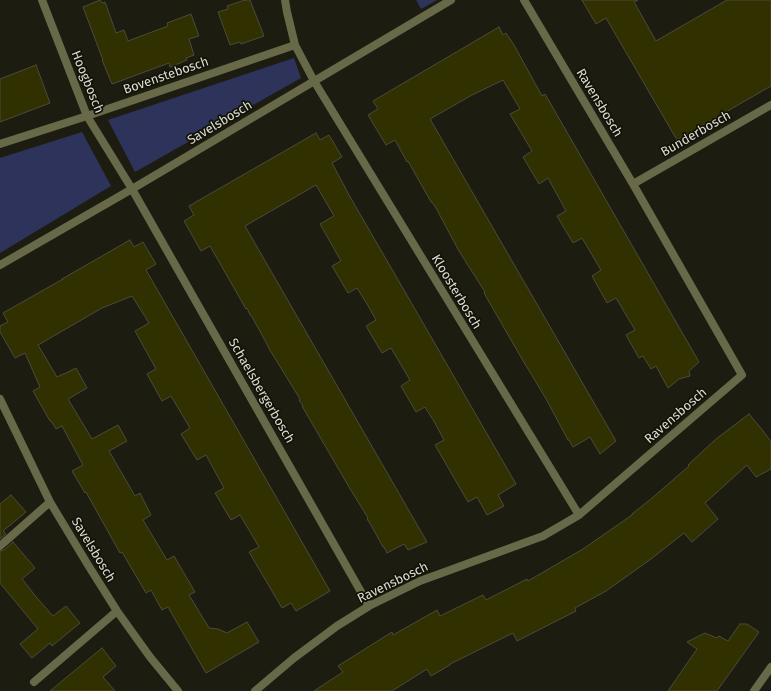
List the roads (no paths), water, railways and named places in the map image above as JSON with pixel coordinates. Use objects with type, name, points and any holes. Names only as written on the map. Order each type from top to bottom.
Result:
[{"type":"street","name":"Hoogbosch","points":[[42,0],[86,116],[132,189]]},
{"type":"street","points":[[285,0],[296,45]]},
{"type":"street","name":"Savelsbosch","points":[[0,265],[452,0]]},
{"type":"street","name":"Ravensbosch","points":[[255,691],[294,658],[337,626],[369,606],[420,581],[543,536],[579,516],[742,375],[634,184],[524,0]]},
{"type":"street","name":"Bovenstebosch","points":[[0,144],[296,45]]},
{"type":"street","name":"Kloosterbosch","points":[[296,45],[314,81],[579,516]]},
{"type":"street","name":"Bunderbosch","points":[[634,184],[771,105]]},
{"type":"street","name":"Schaelsbergerbosch","points":[[132,189],[369,606]]},
{"type":"street","name":"Savelsbosch","points":[[0,400],[50,502],[88,565],[117,611],[150,657],[178,691]]},
{"type":"street","points":[[0,546],[50,502]]},
{"type":"street","points":[[34,682],[117,611]]},
{"type":"street","points":[[754,691],[771,666]]}]
